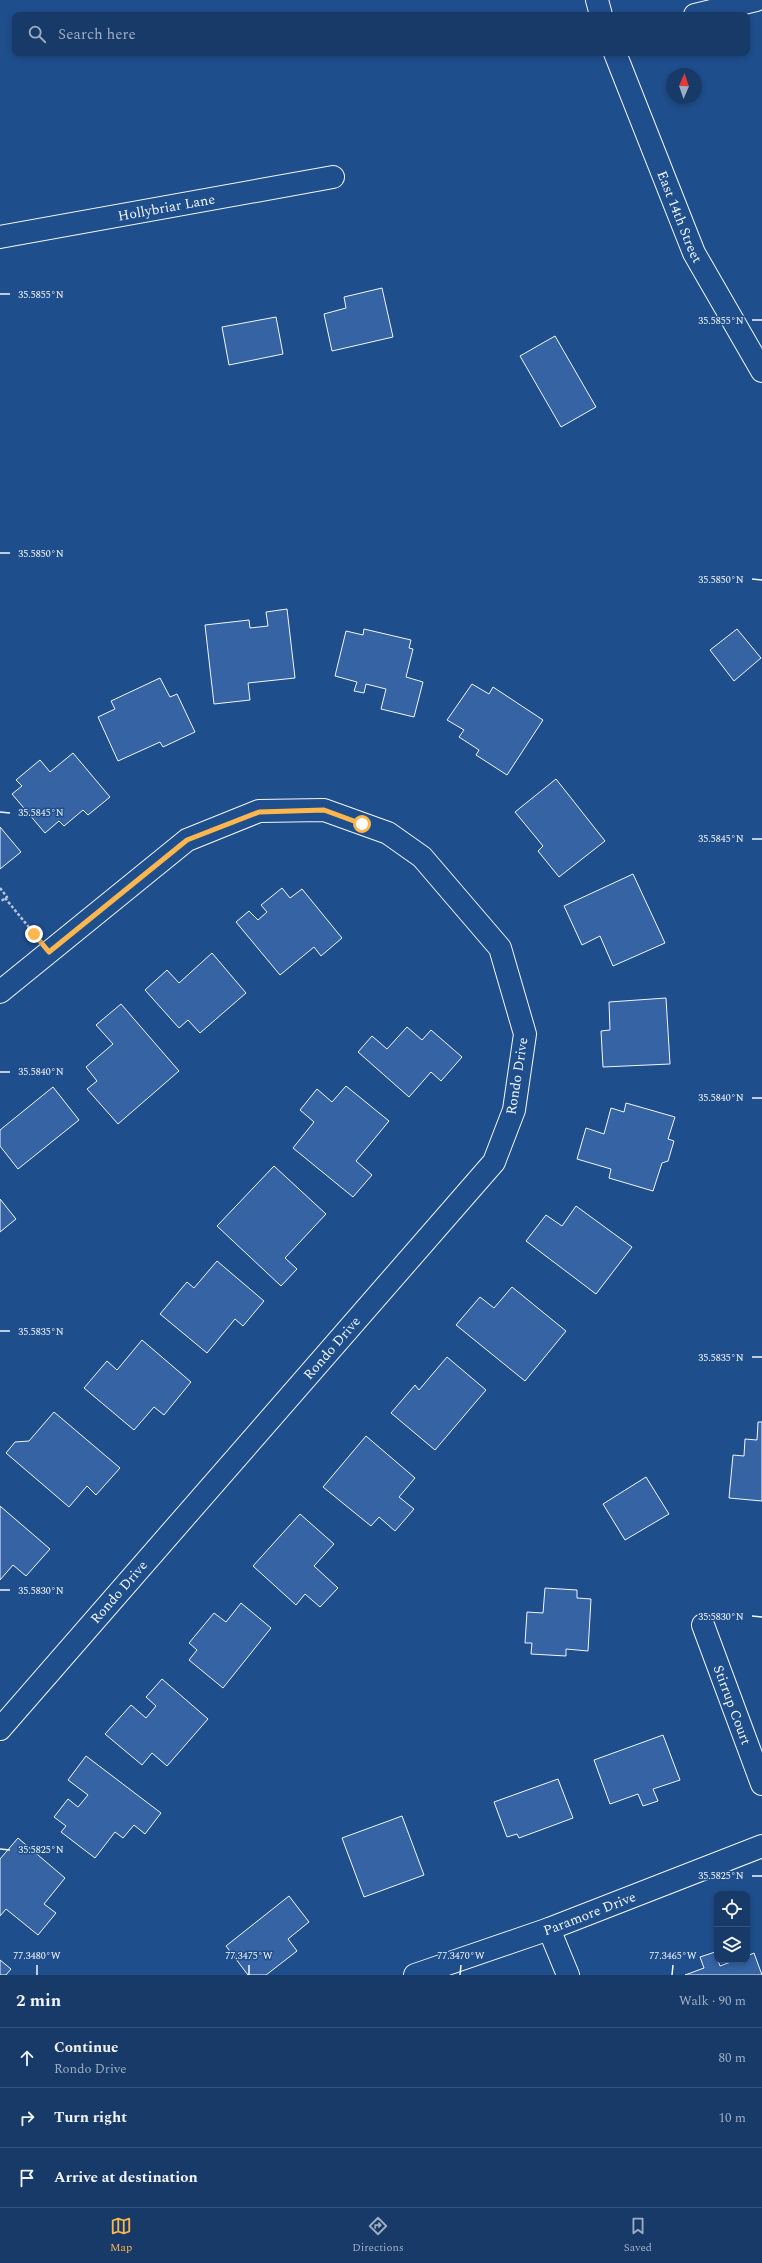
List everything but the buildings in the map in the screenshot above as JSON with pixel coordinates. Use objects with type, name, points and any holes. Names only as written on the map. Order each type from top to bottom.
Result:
[{"type":"street","points":[[596,0],[600,12]]},
{"type":"street","points":[[707,12],[756,0]]},
{"type":"street","name":"East 14th Street","points":[[616,56],[694,253],[762,371]]},
{"type":"street","name":"Hollybriar Lane","points":[[0,237],[333,177]]},
{"type":"street","name":"Rondo Drive","points":[[0,992],[187,840],[259,812],[324,810],[388,833],[422,857],[500,948],[525,1034],[514,1110],[494,1162],[0,1729]]},
{"type":"street","name":"Stirrup Court","points":[[703,1626],[762,1784]]},
{"type":"street","name":"Paramore Drive","points":[[415,1975],[421,1971],[549,1929],[762,1846]]},
{"type":"street","points":[[549,1929],[568,1975]]},
{"type":"path","points":[[0,888],[7,896],[5,898],[49,952]]},
{"type":"path","points":[[0,902],[5,898]]},
{"type":"route","points":[[34,934],[49,952],[187,840],[259,812],[324,810],[362,824]]}]
